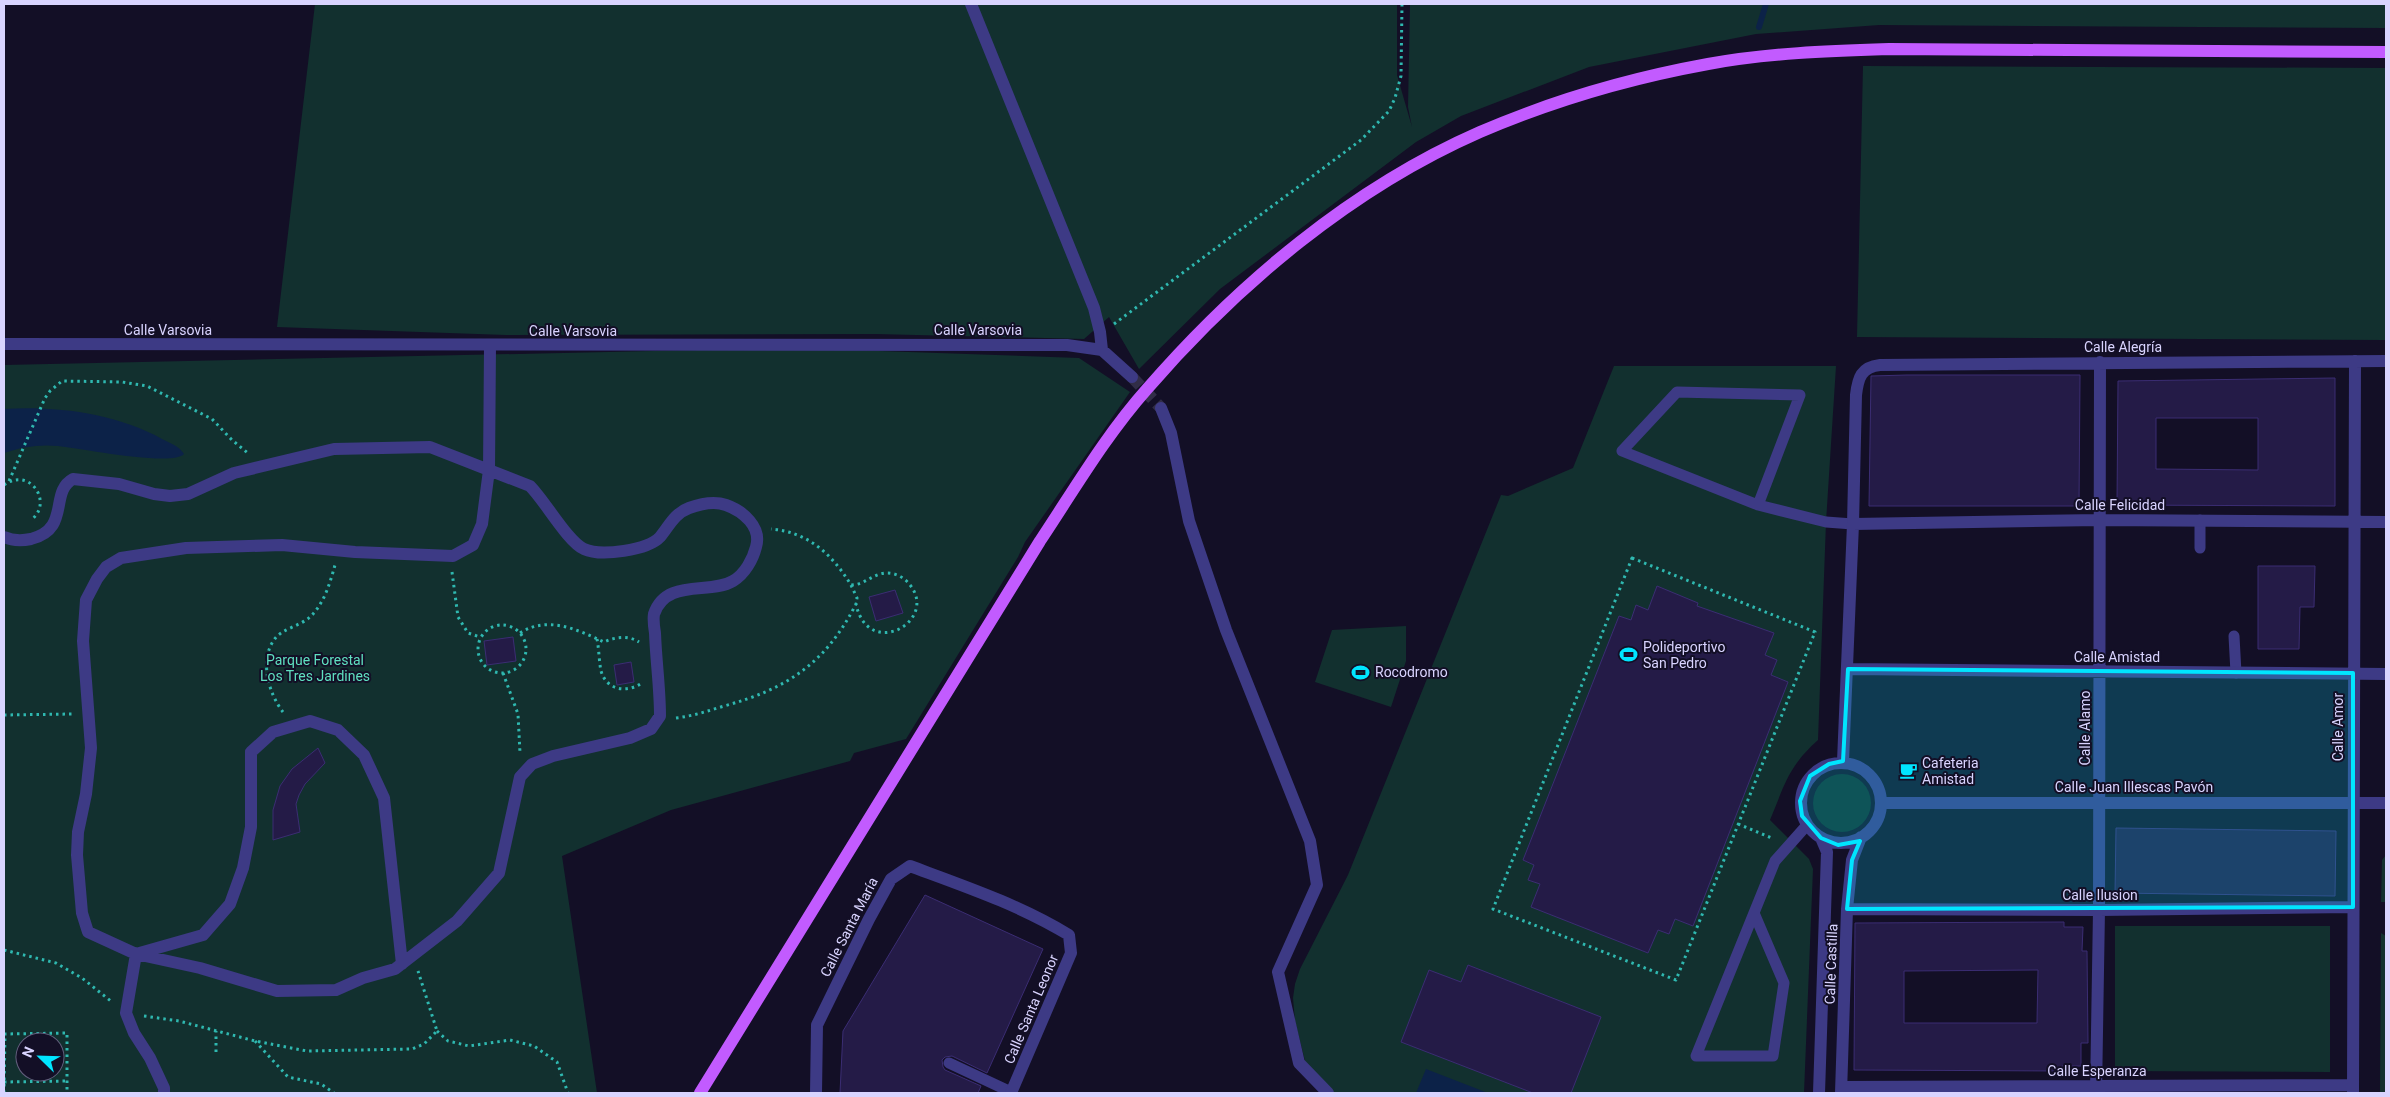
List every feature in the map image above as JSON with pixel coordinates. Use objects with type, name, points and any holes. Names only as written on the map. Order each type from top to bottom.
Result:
[{"type":"main road","points":[[700,1093],[1040,541],[1093,461],[1145,391],[1207,321],[1266,268],[1367,194],[1415,164],[1479,132],[1534,110],[1670,72],[1753,58],[1820,51],[1889,49],[2386,52]]},
{"type":"street","points":[[971,4],[1080,274],[1100,332],[1102,350],[1132,377]]},
{"type":"street","name":"Calle Varsovia","points":[[4,344],[490,346],[1067,345],[1102,350]]},
{"type":"street","points":[[4,537],[22,541],[44,533],[55,521],[58,514],[63,488],[74,480],[120,484],[154,494],[170,496],[188,494],[234,473],[334,449],[430,447],[489,470],[530,486],[543,498],[557,521],[584,549],[612,553],[639,547],[659,538],[670,521],[687,508],[705,504],[725,505],[741,512],[756,530],[757,545],[748,566],[733,581],[678,592],[663,599],[654,615],[660,694],[658,720],[651,729],[630,738],[553,756],[532,764],[520,777],[499,873],[457,921],[394,969],[363,978],[336,990],[277,991],[200,968],[136,954],[88,932],[82,913],[78,855],[78,832],[86,794],[91,748],[83,641],[86,600],[106,567],[121,558],[186,548],[282,545],[340,551],[453,556],[473,545],[482,524],[489,470],[490,346]]},
{"type":"street","name":"Calle Amor","points":[[2353,1089],[2355,361]]},
{"type":"street","name":"Calle Alegría","points":[[1853,524],[1856,395],[1859,378],[1867,368],[1880,365],[2100,362],[2386,361]]},
{"type":"street","name":"Calle Alamo","points":[[2096,1089],[2099,910],[2100,362]]},
{"type":"street","points":[[1160,408],[1171,433],[1189,521],[1226,630],[1310,841],[1317,885],[1278,972],[1299,1063],[1328,1093]]},
{"type":"street","name":"Calle Felicidad","points":[[1853,524],[2099,520],[2386,522]]},
{"type":"street","points":[[1843,761],[1853,524]]},
{"type":"street","name":"Calle Amistad","points":[[1848,669],[2386,674]]},
{"type":"street","points":[[136,954],[203,935],[230,904],[244,868],[251,826],[251,752],[273,732],[310,721],[338,730],[364,755],[384,798],[402,964]]},
{"type":"street","points":[[1843,761],[1860,768],[1870,776],[1879,787],[1883,803],[1880,816],[1872,828],[1852,842],[1838,845],[1821,838],[1807,825],[1802,816],[1800,801],[1803,788],[1817,770],[1829,764],[1843,761]]},
{"type":"street","name":"Calle Juan Illescas Pavón","points":[[1883,803],[2386,803]]},
{"type":"street","name":"Calle Castilla","points":[[1842,1090],[1847,910],[1852,860],[1861,837]]},
{"type":"street","points":[[1819,1093],[1827,852],[1821,838]]},
{"type":"street","name":"Calle Santa María","points":[[816,1093],[817,1025],[868,919],[891,878],[910,866],[989,895],[1049,923],[1069,935]]},
{"type":"street","name":"Calle Ilusion","points":[[1847,910],[2353,907]]},
{"type":"street","name":"Calle Santa Leonor","points":[[1011,1093],[1072,953],[1069,935]]},
{"type":"street","points":[[136,954],[126,1014],[134,1033],[150,1058],[164,1088],[164,1093]]},
{"type":"street","name":"Calle Esperanza","points":[[1842,1090],[2353,1089]]},
{"type":"lane","points":[[1758,505],[1800,395],[1677,392],[1622,451],[1758,505],[1826,522],[1853,524]]},
{"type":"lane","points":[[2200,520],[2200,548]]},
{"type":"lane","points":[[2234,636],[2236,673]]},
{"type":"lane","points":[[1754,913],[1784,983],[1773,1056],[1696,1056],[1775,861],[1807,825]]},
{"type":"lane","points":[[949,1063],[1011,1093]]},
{"type":"path","points":[[1100,332],[1126,316],[1361,140],[1389,111],[1402,76],[1402,4]]},
{"type":"path","points":[[9,481],[45,398],[50,390],[62,381],[122,382],[147,386],[212,419],[232,440],[249,453],[256,467]]},
{"type":"path","points":[[4,485],[9,481],[17,479],[26,480],[38,492],[39,510],[27,522]]},
{"type":"path","points":[[658,720],[688,717],[734,704],[789,681],[819,657],[843,628],[856,604],[857,598],[851,585],[832,557],[813,542],[780,530],[756,530]]},
{"type":"path","points":[[295,725],[276,703],[268,683],[266,670],[269,650],[274,639],[310,617],[319,605],[328,590],[340,551]]},
{"type":"path","points":[[448,556],[455,587],[458,616],[468,633],[480,637]]},
{"type":"path","points":[[1632,558],[1815,632],[1738,824],[1676,980],[1493,909],[1632,558]]},
{"type":"path","points":[[851,585],[859,585],[878,574],[897,575],[912,587],[916,606],[914,615],[908,624],[900,630],[891,633],[880,633],[864,623],[858,614],[856,604]]},
{"type":"path","points":[[496,625],[509,625],[520,633],[525,642],[526,650],[523,662],[513,671],[494,672],[480,662],[477,650],[480,637],[488,628],[496,625]]},
{"type":"path","points":[[520,633],[539,625],[557,625],[574,628],[604,642],[612,638],[632,638],[643,644],[650,652],[656,652]]},
{"type":"path","points":[[597,639],[601,670],[610,683],[619,690],[626,691],[645,680]]},
{"type":"path","points":[[503,673],[518,714],[519,750],[528,769]]},
{"type":"path","points":[[4,715],[51,713],[89,715]]},
{"type":"path","points":[[1738,824],[1777,840]]},
{"type":"path","points":[[4,950],[56,963],[82,978],[126,1014],[179,1021],[255,1041],[307,1051],[412,1049],[424,1044],[437,1031]]},
{"type":"path","points":[[413,954],[437,1031],[448,1041],[469,1046],[510,1040],[534,1046],[557,1062],[568,1093]]},
{"type":"path","points":[[216,1031],[216,1052]]},
{"type":"path","points":[[4,1093],[4,1034],[67,1033],[67,1093]]},
{"type":"path","points":[[255,1041],[288,1077],[321,1084],[334,1093]]},
{"type":"path","points":[[4,1082],[67,1081]]},
{"type":"highlighted area","points":[[1848,669],[2353,673],[2353,907],[1847,909],[1852,860],[1860,841],[1838,845],[1821,838],[1802,816],[1800,801],[1810,776],[1829,764],[1843,761]]},
{"type":"green space","points":[[315,4],[1397,4],[1397,75],[1412,127],[1408,107],[1410,4],[2386,4],[2386,28],[1879,25],[1756,34],[1589,67],[1461,116],[1416,142],[1220,289],[1139,369],[1109,317],[1084,339],[876,334],[506,335],[277,327]]},
{"type":"green space","points":[[1863,66],[2386,68],[2386,340],[1857,337]]},
{"type":"green space","name":"Parque Forestal Los Tres Jardines","points":[[792,348],[1079,358],[1130,392],[1025,542],[1018,557],[906,739],[854,753],[850,761],[671,810],[562,856],[597,1093],[4,1093],[4,365]]},
{"type":"green space","name":"Polideportivo San Pedro","points":[[1614,366],[1836,366],[1826,522],[1818,740],[1800,759],[1788,777],[1770,820],[1809,859],[1813,869],[1804,1093],[1332,1093],[1305,1061],[1295,1021],[1293,998],[1300,969],[1348,875],[1501,495],[1508,496],[1573,468]]},
{"type":"green space","name":"Rocodromo","points":[[1406,626],[1406,661],[1391,707],[1315,682],[1332,630]]},
{"type":"green space","points":[[1842,774],[1858,779],[1866,787],[1871,803],[1866,819],[1858,827],[1842,832],[1826,827],[1818,819],[1813,803],[1818,787],[1826,779]]},
{"type":"green space","points":[[2386,855],[2386,902],[2381,902],[2382,860]]},
{"type":"green space","points":[[2115,926],[2330,926],[2330,1072],[2115,1071]]},
{"type":"green space","points":[[2381,933],[2386,936],[2386,1093],[2380,1093]]},
{"type":"water","points":[[4,409],[65,410],[105,417],[144,430],[174,445],[184,454],[162,459],[145,458],[44,445],[4,453]]},
{"type":"water","points":[[1426,1069],[1488,1093],[1416,1093]]},
{"type":"building","points":[[2080,375],[2079,506],[1869,506],[1871,376]]},
{"type":"building","points":[[2335,378],[2335,506],[2117,505],[2118,381]],"holes":[[[2156,418],[2258,418],[2258,470],[2156,469]]]},
{"type":"building","points":[[2258,566],[2315,566],[2314,607],[2300,607],[2299,649],[2258,649]]},
{"type":"building","points":[[1657,586],[1698,603],[1697,606],[1774,633],[1765,655],[1777,660],[1771,675],[1788,682],[1693,926],[1675,919],[1669,934],[1658,930],[1648,953],[1531,907],[1540,884],[1528,880],[1534,865],[1523,860],[1619,616],[1631,620],[1636,605],[1648,610]]},
{"type":"building","points":[[895,590],[903,613],[876,621],[869,597]]},
{"type":"building","points":[[513,637],[516,661],[487,665],[484,641]]},
{"type":"building","points":[[631,662],[634,682],[617,685],[614,665]]},
{"type":"building","points":[[318,748],[325,763],[305,784],[299,795],[296,804],[300,832],[273,840],[273,810],[280,786],[292,769]]},
{"type":"building","points":[[2116,828],[2336,831],[2335,896],[2115,893]]},
{"type":"building","points":[[925,895],[1043,949],[987,1073],[952,1056],[945,1057],[942,1060],[945,1070],[981,1086],[978,1093],[840,1093],[843,1031]]},
{"type":"building","points":[[2064,922],[2064,927],[2083,927],[2082,951],[2087,951],[2088,1043],[2081,1043],[2081,1066],[2062,1066],[2062,1071],[1854,1070],[1855,923]],"holes":[[[2038,970],[2037,1023],[1904,1023],[1904,971]]]},
{"type":"building","points":[[1468,965],[1601,1017],[1571,1093],[1533,1093],[1401,1042],[1429,970],[1461,982]]},
{"type":"waterway","points":[[1759,27],[1766,4]]},
{"type":"tunnel","points":[[1132,377],[1161,408]]},
{"type":"place","name":"Polideportivo San Pedro","points":[[1629,655]]},
{"type":"place","name":"Rocodromo","points":[[1361,672]]},
{"type":"place","name":"Cafeteria Amistad","points":[[1908,771]]}]
